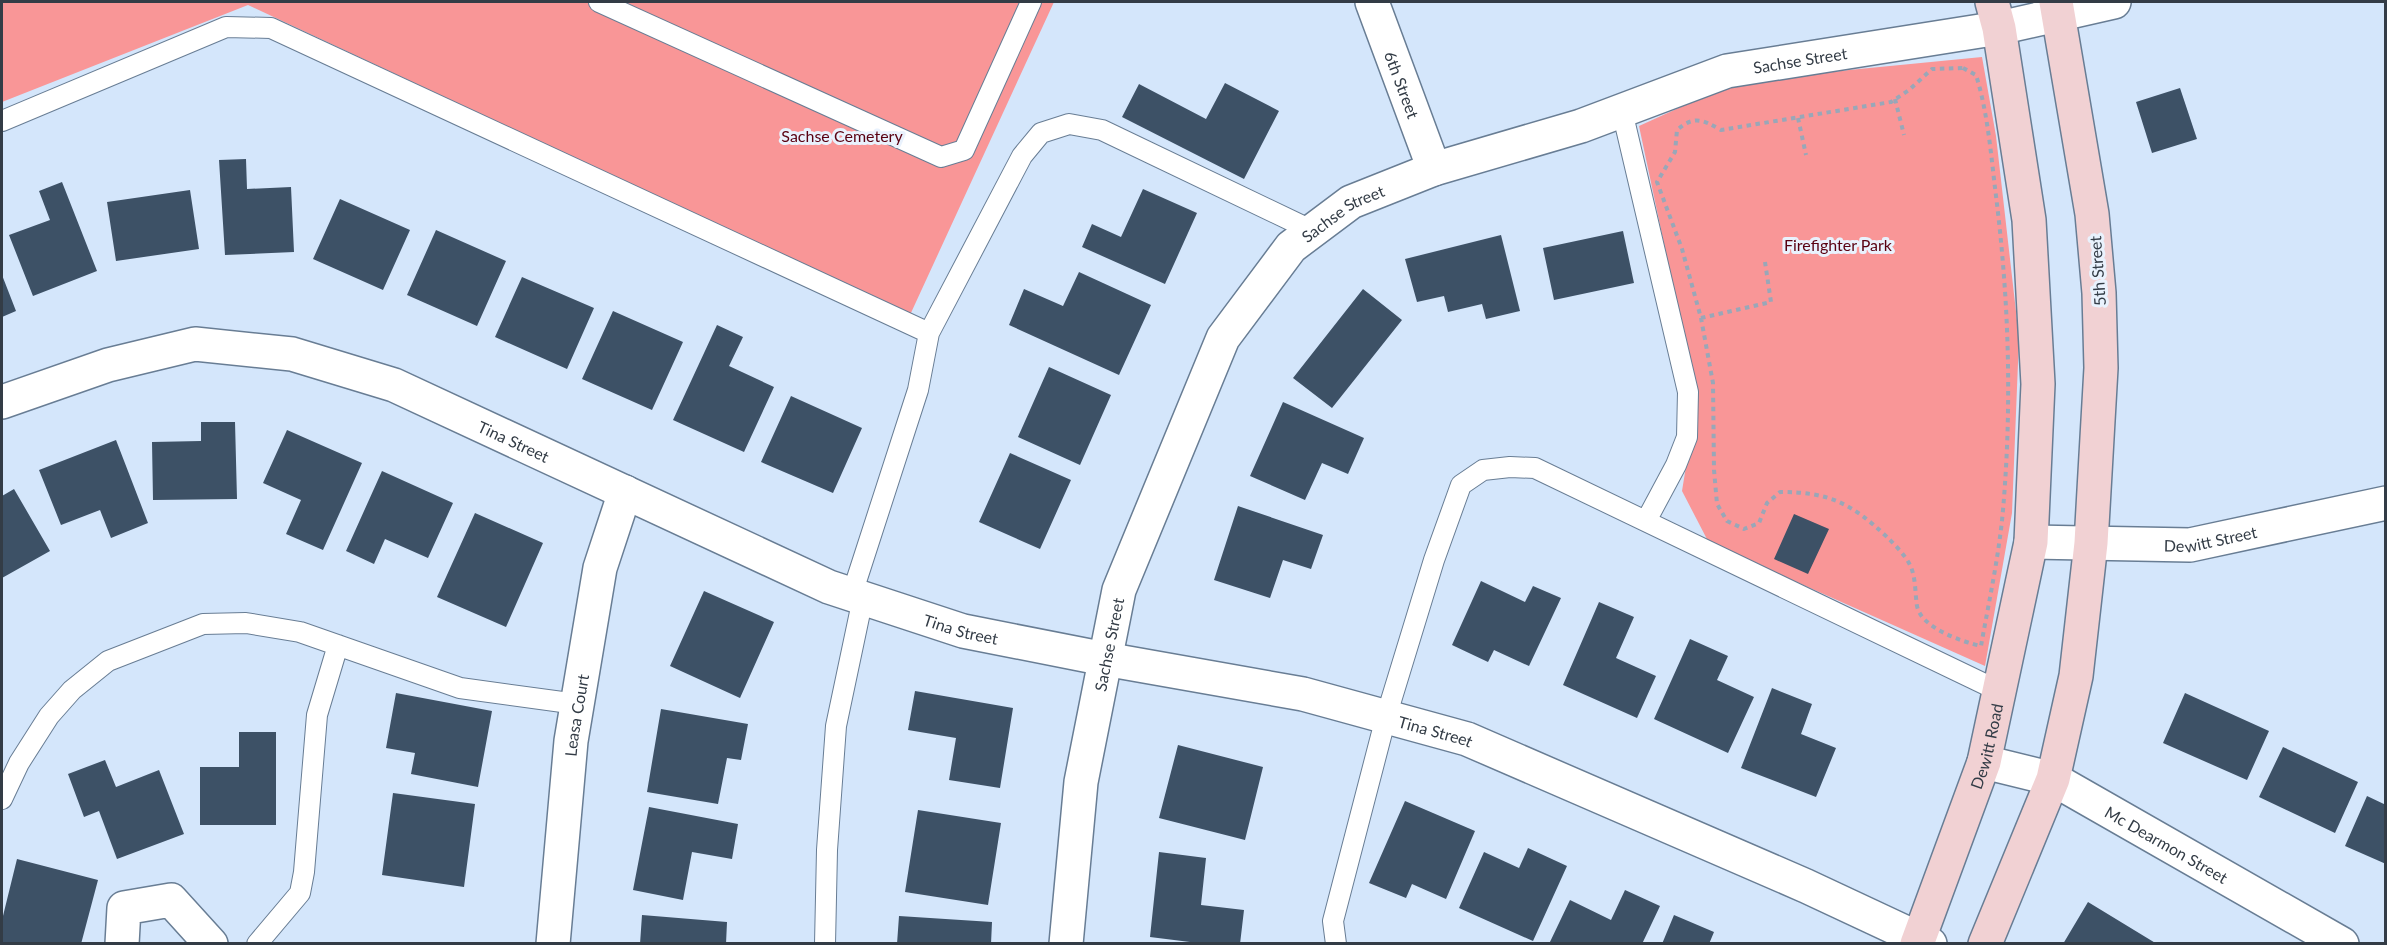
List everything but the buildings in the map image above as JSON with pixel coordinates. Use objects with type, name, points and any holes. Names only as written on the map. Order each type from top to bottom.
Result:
[{"type":"main road","name":"5th Street","points":[[2058,8],[2092,214],[2099,293],[2101,368],[2091,543]]},
{"type":"main road","points":[[1995,15],[2030,232],[2038,384],[2031,542]]},
{"type":"main road","name":"Dewitt Road","points":[[1922,942],[1984,762],[2031,542]]},
{"type":"main road","points":[[1985,944],[2053,780],[2076,676],[2091,543]]},
{"type":"street","name":"6th Street","points":[[1372,2],[1434,169]]},
{"type":"street","name":"Sachse Street","points":[[1066,944],[1081,782],[1119,590],[1223,338],[1291,247],[1351,202],[1434,169],[1581,126],[1727,70],[1995,15],[2114,2]]},
{"type":"street","name":"Tina Street","points":[[2,402],[108,365],[195,344],[292,354],[394,385],[829,586],[963,631],[1303,694],[1467,739],[1806,886],[1922,942]]},
{"type":"street","name":"Leasa Court","points":[[553,944],[571,741],[600,568],[625,492]]},
{"type":"street","name":"Dewitt Street","points":[[2031,542],[2190,545],[2385,503]]},
{"type":"street","name":"Mc Dearmon Street","points":[[1984,762],[2053,780],[2342,944]]},
{"type":"street","points":[[122,944],[124,908],[171,900],[211,944]]},
{"type":"lane","points":[[599,2],[941,158],[964,150],[1031,2]]},
{"type":"lane","points":[[2,121],[226,27],[271,28],[929,333]]},
{"type":"lane","points":[[1622,111],[1688,392],[1687,437],[1676,465],[1646,521]]},
{"type":"lane","points":[[825,944],[826,850],[836,726],[857,596],[918,390],[929,333],[1022,156],[1041,133],[1069,124],[1102,130],[1313,231]]},
{"type":"lane","points":[[1336,944],[1333,921],[1386,717],[1434,560],[1461,485],[1483,470],[1510,467],[1535,468],[1999,691]]},
{"type":"lane","points":[[2,799],[19,763],[49,716],[72,690],[108,661],[203,624],[246,623],[300,632],[460,688],[577,704]]},
{"type":"lane","points":[[258,944],[300,892],[304,872],[317,715],[338,645]]},
{"type":"path","points":[[1963,68],[1976,75],[1990,147],[2008,314],[2008,411],[2003,511],[1982,646],[1954,637],[1931,626],[1917,610],[1911,566],[1893,543],[1868,519],[1844,502],[1808,492],[1780,492],[1767,503],[1758,523],[1744,529],[1727,521],[1717,504],[1714,470],[1713,382],[1701,318],[1682,249],[1657,182],[1675,152],[1677,130],[1687,122],[1703,120],[1721,130],[1891,102],[1895,99],[1909,90],[1932,69],[1963,68]]},
{"type":"path","points":[[1895,99],[1904,135]]},
{"type":"path","points":[[1798,117],[1806,155]]},
{"type":"path","points":[[1701,318],[1771,302],[1765,262]]},
{"type":"green space","name":"Sachse Cemetery","points":[[2,2],[1054,2],[910,315],[248,5],[2,102]]},
{"type":"green space","name":"Firefighter Park","points":[[1982,57],[1996,136],[2019,338],[2012,513],[1985,666],[1709,543],[1682,491],[1697,399],[1639,126],[1727,86],[1849,70]]}]
